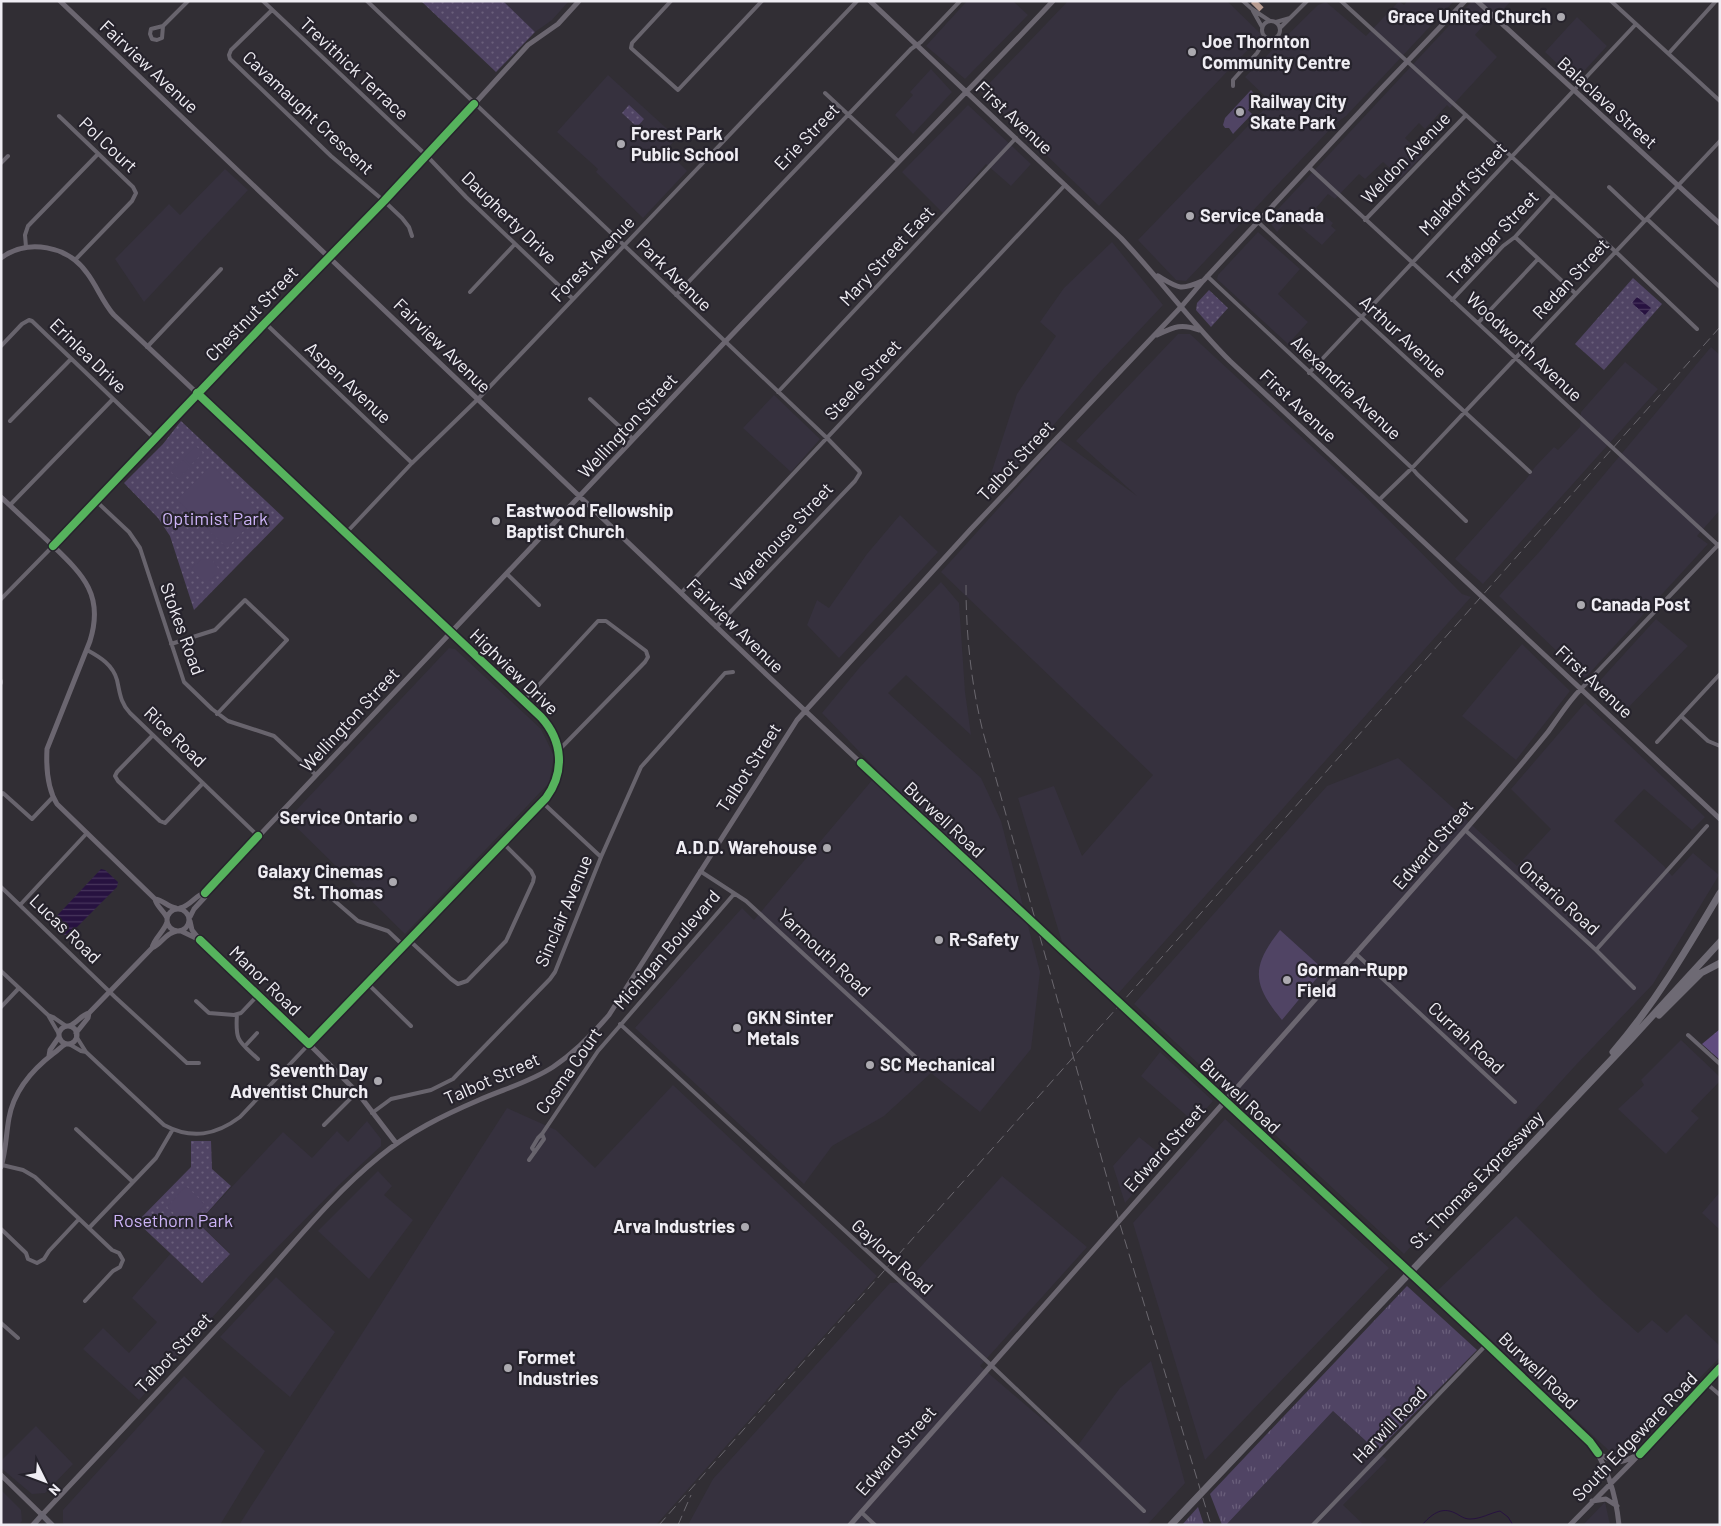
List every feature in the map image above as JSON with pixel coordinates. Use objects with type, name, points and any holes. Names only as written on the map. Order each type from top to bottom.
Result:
[{"type":"highway","points":[[1541,1135],[1654,1002],[1720,893]]},
{"type":"highway","name":"St. Thomas Expressway","points":[[1171,1525],[1541,1135],[1720,942]]},
{"type":"highway","points":[[1632,1038],[1652,1023],[1702,973],[1720,963]]},
{"type":"main road","points":[[33,1525],[42,1515],[52,1525]]},
{"type":"street","name":"Fairview Avenue","points":[[60,1],[805,711]]},
{"type":"street","points":[[164,26],[188,1]]},
{"type":"street","name":"Trevithick Terrace","points":[[263,1],[427,156]]},
{"type":"street","name":"Park Avenue","points":[[367,1],[828,439],[860,473],[848,487]]},
{"type":"street","name":"Chestnut Street","points":[[1,599],[155,439],[264,322],[427,156],[528,45],[558,24],[580,1]]},
{"type":"street","points":[[671,1],[631,46],[632,50],[678,90],[762,1]]},
{"type":"street","name":"Forest Avenue","points":[[346,533],[412,463],[478,399],[856,1]]},
{"type":"street","name":"First Avenue","points":[[870,1],[1121,238],[1153,273],[1200,331],[1230,361],[1720,819]]},
{"type":"street","name":"Erie Street","points":[[676,295],[915,44],[921,42],[960,1]]},
{"type":"street","points":[[1243,1],[1270,21],[1276,22],[1292,17]]},
{"type":"street","points":[[1252,9],[1262,27],[1262,33],[1266,38],[1272,39],[1278,37],[1280,28],[1306,1]]},
{"type":"street","points":[[1341,1],[1616,252],[1697,329]]},
{"type":"street","name":"Talbot Street","points":[[42,1515],[335,1198],[366,1168],[396,1143],[439,1118],[521,1083],[552,1067],[568,1056],[596,1030],[609,1015],[787,734],[805,711],[971,529],[1181,307],[1308,167],[1465,1]]},
{"type":"street","name":"Balaclava Street","points":[[1477,1],[1720,224]]},
{"type":"street","points":[[1611,1],[1720,100]]},
{"type":"street","points":[[1669,53],[1716,1]]},
{"type":"street","name":"Wellington Street","points":[[178,908],[187,907],[200,893],[204,893],[580,498],[725,342],[898,161],[967,92],[1050,2]]},
{"type":"street","name":"Cavamaught Crescent","points":[[272,10],[231,50],[230,59],[331,156],[384,201],[406,223],[412,236]]},
{"type":"street","points":[[1262,27],[1270,21]]},
{"type":"street","points":[[1276,22],[1280,28]]},
{"type":"street","name":"Malakoff Street","points":[[1309,373],[1636,24]]},
{"type":"street","points":[[1233,86],[1233,80],[1257,53],[1266,38]]},
{"type":"street","points":[[825,92],[898,161]]},
{"type":"street","name":"Weldon Avenue","points":[[1366,220],[1466,115]]},
{"type":"street","name":"Pol Court","points":[[59,116],[133,187],[136,193],[132,201],[76,260]]},
{"type":"street","name":"Mary Street East","points":[[778,392],[1016,138]]},
{"type":"street","name":"Redan Street","points":[[1379,500],[1412,468],[1720,141]]},
{"type":"street","points":[[26,247],[25,235],[28,226],[98,154]]},
{"type":"street","points":[[1,163],[8,156]]},
{"type":"street","name":"Daugherty Drive","points":[[427,156],[573,299]]},
{"type":"street","name":"Woodworth Avenue","points":[[1308,167],[1719,545]]},
{"type":"street","name":"Steele Street","points":[[681,594],[1065,184]]},
{"type":"street","points":[[1609,187],[1720,286]]},
{"type":"street","name":"Trafalgar Street","points":[[1452,300],[1503,246],[1515,237],[1553,195]]},
{"type":"street","name":"Arthur Avenue","points":[[1258,222],[1530,472]]},
{"type":"street","points":[[1515,237],[1576,294]]},
{"type":"street","points":[[470,292],[515,244]]},
{"type":"street","name":"Highview Drive","points":[[1,258],[15,250],[26,247],[55,250],[76,260],[90,277],[111,312],[524,701],[548,726],[554,735],[559,750],[559,770],[550,793],[240,1117],[228,1126],[214,1132],[201,1134],[189,1134],[173,1130],[157,1118],[86,1052],[76,1034]]},
{"type":"street","points":[[1478,324],[1538,259]]},
{"type":"street","points":[[147,347],[221,269]]},
{"type":"street","points":[[1153,273],[1178,287],[1188,288],[1205,279]]},
{"type":"street","name":"Alexandria Avenue","points":[[1205,279],[1412,468],[1466,520]]},
{"type":"street","name":"Erinlea Drive","points":[[1,346],[22,324],[29,320],[155,439]]},
{"type":"street","name":"Aspen Avenue","points":[[264,322],[412,463]]},
{"type":"street","points":[[1152,337],[1172,328],[1187,325],[1200,331]]},
{"type":"street","points":[[10,421],[71,359]]},
{"type":"street","points":[[10,505],[113,399]]},
{"type":"street","points":[[590,399],[633,439]]},
{"type":"street","name":"Warehouse Street","points":[[716,627],[848,487]]},
{"type":"street","points":[[1,497],[76,568],[87,583],[95,609],[95,625],[87,650],[47,749],[48,776],[52,798],[155,899],[156,904],[164,912],[170,928],[179,931]]},
{"type":"street","name":"Stokes Road","points":[[96,501],[129,532],[140,548],[184,682],[217,714],[228,721],[274,736],[316,775]]},
{"type":"street","name":"Edward Street","points":[[850,1525],[1465,830],[1550,729],[1572,698],[1719,545]]},
{"type":"street","points":[[507,574],[539,605]]},
{"type":"street","points":[[171,644],[215,630],[245,600],[287,640],[217,714]]},
{"type":"street","points":[[524,701],[598,621],[606,621],[646,651],[647,660],[559,750]]},
{"type":"street","name":"Rice Road","points":[[87,650],[110,666],[117,680],[120,696],[125,708],[258,836]]},
{"type":"street","name":"Sinclair Avenue","points":[[372,1113],[391,1099],[431,1090],[453,1079],[550,979],[555,972],[601,857],[641,767],[725,674],[733,672]]},
{"type":"street","points":[[1657,742],[1720,674]]},
{"type":"street","name":"Burwell Road","points":[[805,711],[1487,1344],[1590,1442],[1598,1453],[1611,1483],[1617,1506],[1619,1525]]},
{"type":"street","points":[[1681,716],[1708,741],[1720,746]]},
{"type":"street","points":[[153,736],[115,776],[160,821],[165,824],[203,783]]},
{"type":"street","points":[[1,795],[3,792],[32,819],[52,798]]},
{"type":"street","points":[[542,802],[601,857]]},
{"type":"street","points":[[1596,950],[1707,826]]},
{"type":"street","name":"Ontario Road","points":[[1465,830],[1596,950],[1634,988]]},
{"type":"street","points":[[20,904],[87,833]]},
{"type":"street","points":[[410,941],[458,984],[467,981],[504,943],[534,877],[531,871],[503,843]]},
{"type":"street","name":"Yarmouth Road","points":[[700,871],[746,901],[760,913],[923,1064]]},
{"type":"street","name":"Lucas Road","points":[[1,887],[110,992],[187,1062],[198,1063]]},
{"type":"street","name":"Wellington Street","points":[[190,919],[192,912],[205,897],[204,893]]},
{"type":"street","name":"Michigan Boulevard","points":[[620,1024],[734,894]]},
{"type":"street","points":[[329,896],[358,921],[388,931],[404,947]]},
{"type":"street","points":[[49,1056],[50,1050],[61,1029],[73,1025],[85,1014],[89,1013],[152,948],[169,934],[187,927],[190,919],[186,912],[167,906],[159,899],[155,899]]},
{"type":"street","points":[[152,948],[153,943],[164,930],[170,912],[178,908]]},
{"type":"street","name":"Manor Road","points":[[190,919],[191,926],[200,940],[310,1044],[356,1092],[396,1143]]},
{"type":"street","name":"Manor Road","points":[[179,931],[200,940]]},
{"type":"street","name":"Currah Road","points":[[1355,953],[1515,1102]]},
{"type":"street","points":[[1,971],[48,1015],[62,1041],[68,1044]]},
{"type":"street","points":[[368,984],[411,1026]]},
{"type":"street","points":[[1,1007],[19,988]]},
{"type":"street","points":[[196,1001],[209,1013],[237,1014],[241,1013],[258,995]]},
{"type":"street","points":[[85,1301],[113,1271],[120,1267],[122,1260],[120,1253],[112,1250],[28,1172],[2,1166],[14,1098],[28,1077],[49,1056],[74,1041],[77,1029],[88,1018],[89,1013]]},
{"type":"street","points":[[237,1014],[236,1035],[238,1041],[258,1059]]},
{"type":"street","points":[[48,1015],[73,1028],[76,1034]]},
{"type":"street","name":"Cosma Court","points":[[529,1160],[544,1139],[542,1134],[584,1070],[620,1024]]},
{"type":"street","name":"Gaylord Road","points":[[620,1024],[991,1366],[1144,1510]]},
{"type":"street","points":[[245,1046],[257,1033]]},
{"type":"street","points":[[1688,1035],[1720,1064]]},
{"type":"street","name":"Highview Drive","points":[[68,1044],[86,1052]]},
{"type":"street","points":[[324,1125],[356,1092]]},
{"type":"street","points":[[76,1129],[133,1182]]},
{"type":"street","points":[[89,1228],[156,1158],[173,1130]]},
{"type":"street","points":[[1,1230],[26,1253],[28,1259],[37,1263],[44,1259],[49,1251],[79,1219]]},
{"type":"street","points":[[1,1323],[18,1338]]},
{"type":"street","name":"Harwill Road","points":[[1313,1525],[1487,1344]]},
{"type":"street","name":"South Edgeware Road","points":[[1570,1525],[1640,1454],[1720,1368]]},
{"type":"street","points":[[1706,1382],[1720,1395]]},
{"type":"street","points":[[1598,1453],[1614,1463],[1624,1462],[1640,1454]]},
{"type":"street","points":[[1,1475],[42,1515]]},
{"type":"street","points":[[1592,1501],[1606,1499],[1617,1506]]},
{"type":"street","points":[[861,1512],[875,1525]]},
{"type":"shaded area","points":[[503,1],[569,1],[552,20],[535,32]]},
{"type":"shaded area","points":[[967,1],[1013,1],[1028,15],[965,79],[926,46]]},
{"type":"shaded area","points":[[1068,1],[1227,1],[1262,35],[1099,206],[981,92]]},
{"type":"shaded area","points":[[1399,1],[1404,5],[1407,1],[1454,1],[1186,281],[1176,280],[1138,240],[1271,102],[1245,77],[1318,5],[1326,2],[1366,36]]},
{"type":"shaded area","points":[[1472,1],[1511,1],[1491,22],[1488,20],[1475,35],[1497,57],[1450,108],[1447,105],[1425,129],[1419,123],[1405,138],[1423,155],[1401,178],[1383,162],[1365,179],[1359,174],[1335,199],[1328,194],[1316,208],[1333,223],[1331,226],[1336,230],[1322,245],[1290,218],[1277,232],[1268,220]]},
{"type":"shaded area","points":[[1577,17],[1607,46],[1575,81],[1545,52]]},
{"type":"shaded area","points":[[931,69],[952,92],[913,134],[895,115],[913,95],[910,92]]},
{"type":"shaded area","name":"Forest Park Public School","points":[[608,75],[677,138],[666,150],[687,171],[643,218],[596,172],[598,169],[557,132]]},
{"type":"shaded area","points":[[968,105],[1031,164],[1011,186],[986,164],[943,213],[902,172]]},
{"type":"shaded area","points":[[225,169],[248,190],[144,302],[115,259],[169,204],[180,215]]},
{"type":"shaded area","points":[[1258,232],[1300,269],[1278,294],[1308,322],[1288,344],[1217,279],[1218,275]]},
{"type":"shaded area","points":[[1112,242],[1163,305],[1098,374],[989,499],[986,489],[1017,394],[1056,336],[1040,322],[1064,288]]},
{"type":"shaded area","points":[[1637,297],[1651,308],[1645,315],[1632,303]]},
{"type":"shaded area","points":[[1178,334],[1190,334],[1363,494],[1462,594],[1471,597],[1116,996],[1062,942],[1018,798],[1054,786],[1082,856],[1153,775],[941,572],[1060,440],[1137,496],[1076,441]]},
{"type":"shaded area","points":[[1711,347],[1720,355],[1720,510],[1697,536],[1708,544],[1585,678],[1499,596],[1540,551]]},
{"type":"shaded area","points":[[1625,362],[1658,389],[1483,584],[1455,559],[1535,467],[1554,447],[1558,450],[1580,427],[1581,412]]},
{"type":"shaded area","points":[[774,395],[820,439],[791,472],[743,428]]},
{"type":"shaded area","points":[[900,515],[938,552],[839,658],[807,625],[817,600],[829,608],[867,554]]},
{"type":"shaded area","points":[[941,582],[959,603],[965,692],[971,735],[906,675],[888,693],[981,778],[1001,821],[1040,972],[1031,1049],[980,1112],[931,1073],[884,1116],[832,1146],[804,1184],[635,1028],[742,908],[754,920],[879,772],[822,713],[860,667]]},
{"type":"shaded area","points":[[1656,619],[1688,646],[1623,713],[1595,686]]},
{"type":"shaded area","points":[[1522,644],[1570,691],[1516,760],[1462,716]]},
{"type":"shaded area","points":[[449,648],[455,649],[541,729],[554,756],[549,783],[405,934],[288,819]]},
{"type":"shaded area","points":[[1585,703],[1705,817],[1692,830],[1644,789],[1614,821],[1664,866],[1672,876],[1693,853],[1719,875],[1653,984],[1575,1066],[1404,1254],[1134,1004],[1327,786],[1398,758],[1517,866],[1551,829],[1511,789]]},
{"type":"shaded area","points":[[101,869],[105,870],[118,882],[117,887],[68,936],[62,934],[53,927],[52,921]]},
{"type":"shaded area","points":[[1681,1040],[1720,1077],[1720,1081],[1691,1111],[1699,1118],[1666,1154],[1618,1109],[1644,1085],[1641,1080]]},
{"type":"shaded area","points":[[1160,1052],[1213,1101],[1194,1122],[1141,1076]]},
{"type":"shaded area","points":[[673,1085],[877,1276],[656,1525],[239,1525],[507,1108],[556,1130],[595,1168]]},
{"type":"shaded area","points":[[1225,1119],[1389,1268],[1205,1460],[1133,1223]]},
{"type":"shaded area","points":[[367,1121],[381,1139],[381,1146],[339,1185],[250,1275],[139,1400],[83,1349],[103,1328],[129,1353],[157,1322],[132,1298],[171,1253],[202,1283],[230,1253],[198,1223],[283,1132],[312,1158],[337,1131],[348,1142]]},
{"type":"shaded area","points":[[1139,1137],[1164,1157],[1125,1203],[1113,1166]]},
{"type":"shaded area","points":[[378,1171],[392,1186],[384,1195],[413,1220],[369,1279],[318,1231]]},
{"type":"shaded area","points":[[1002,1176],[1087,1247],[980,1366],[1076,1448],[1120,1388],[1151,1361],[1185,1483],[1147,1525],[688,1525],[713,1479],[890,1283],[907,1282]]},
{"type":"shaded area","points":[[1720,1192],[1720,1230],[1702,1213]]},
{"type":"shaded area","points":[[1516,1216],[1598,1297],[1638,1333],[1652,1320],[1667,1333],[1686,1314],[1720,1346],[1720,1357],[1620,1461],[1438,1290]]},
{"type":"shaded area","points":[[276,1277],[335,1332],[290,1397],[220,1337]]},
{"type":"shaded area","points":[[184,1376],[265,1451],[220,1525],[65,1525],[63,1523],[63,1510]]},
{"type":"shaded area","points":[[1333,1411],[1387,1460],[1343,1505],[1364,1525],[1226,1525]]},
{"type":"shaded area","points":[[36,1426],[73,1464],[45,1493],[32,1494],[1,1468],[1,1461]]},
{"type":"shaded area","points":[[1,1490],[21,1510],[22,1521],[19,1525],[1,1525]]},
{"type":"shaded area","points":[[1605,1502],[1610,1525],[1583,1525]]},
{"type":"green space","points":[[421,1],[503,1],[535,32],[496,72]]},
{"type":"green space","name":"Railway City Skate Park","points":[[1251,90],[1257,97],[1248,110],[1252,114],[1233,134],[1229,128],[1225,128],[1223,125],[1225,118]]},
{"type":"green space","points":[[629,105],[644,119],[637,127],[622,113]]},
{"type":"green space","points":[[1633,278],[1662,304],[1604,370],[1575,344]]},
{"type":"green space","points":[[1209,290],[1228,308],[1211,327],[1196,310],[1197,303]]},
{"type":"green space","name":"Optimist Park","points":[[181,421],[284,518],[194,610],[170,536],[158,518],[124,483],[163,444]]},
{"type":"green space","points":[[196,446],[203,453],[191,465],[184,458]]},
{"type":"green space","points":[[183,460],[190,467],[178,479],[171,472]]},
{"type":"green space","points":[[211,465],[261,513],[227,548],[177,500]]},
{"type":"green space","points":[[202,559],[212,560],[218,568],[219,573],[208,581],[202,581],[191,568]]},
{"type":"green space","name":"Gorman-Rupp Field","points":[[1280,930],[1322,968],[1321,973],[1282,1020],[1265,996],[1259,975],[1264,955]]},
{"type":"green space","points":[[1720,1029],[1720,1060],[1702,1044]]},
{"type":"green space","name":"Rosethorn Park","points":[[191,1141],[211,1141],[212,1169],[231,1186],[198,1223],[230,1254],[202,1283],[137,1222],[191,1167]]},
{"type":"green space","points":[[186,1186],[205,1204],[186,1224],[167,1207]]},
{"type":"green space","points":[[1407,1286],[1477,1350],[1377,1451],[1333,1411],[1226,1525],[1222,1525],[1210,1494]]},
{"type":"green space","points":[[1198,1507],[1204,1525],[1182,1525]]},
{"type":"waterway","points":[[1422,1525],[1433,1515],[1441,1511],[1450,1511],[1470,1519],[1500,1511],[1508,1517],[1513,1525]]},
{"type":"railway","points":[[659,1525],[1720,327]]},
{"type":"railway","points":[[966,585],[970,659],[983,732],[1119,1221],[1211,1525]]},
{"type":"railway","points":[[678,1525],[691,1495]]},
{"type":"marked path","points":[[1253,1],[1263,11]]},
{"type":"cycle path","points":[[53,546],[384,201],[474,104]]},
{"type":"cycle path","points":[[197,393],[541,717],[554,736],[559,757],[556,778],[546,798],[309,1044],[200,940]]},
{"type":"cycle path","points":[[861,763],[1487,1344],[1590,1442],[1598,1453]]},
{"type":"cycle path","points":[[205,893],[258,836]]},
{"type":"cycle path","points":[[1640,1454],[1720,1368]]},
{"type":"place","name":"Grace United Church","points":[[1561,17]]},
{"type":"place","name":"Joe Thornton Community Centre","points":[[1192,52]]},
{"type":"place","name":"Railway City Skate Park","points":[[1240,112]]},
{"type":"place","name":"Forest Park Public School","points":[[621,144]]},
{"type":"place","name":"Service Canada","points":[[1190,216]]},
{"type":"place","name":"Eastwood Fellowship Baptist Church","points":[[496,521]]},
{"type":"place","name":"Canada Post","points":[[1581,605]]},
{"type":"place","name":"Service Ontario","points":[[413,818]]},
{"type":"place","name":"A.D.D. Warehouse","points":[[827,848]]},
{"type":"place","name":"Galaxy Cinemas St. Thomas","points":[[393,882]]},
{"type":"place","name":"R-Safety","points":[[939,940]]},
{"type":"place","name":"Gorman-Rupp Field","points":[[1287,980]]},
{"type":"place","name":"GKN Sinter Metals","points":[[737,1028]]},
{"type":"place","name":"SC Mechanical","points":[[870,1065]]},
{"type":"place","name":"Seventh Day Adventist Church","points":[[378,1081]]},
{"type":"place","name":"Arva Industries","points":[[745,1227]]},
{"type":"place","name":"Formet Industries","points":[[508,1368]]}]
